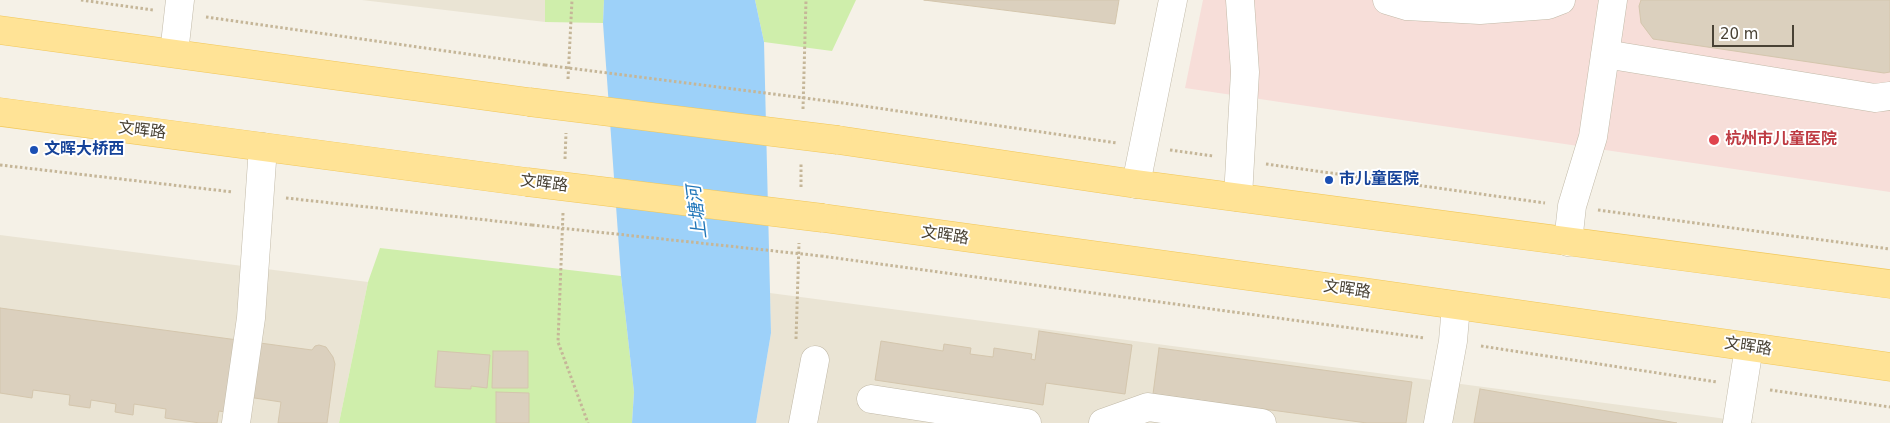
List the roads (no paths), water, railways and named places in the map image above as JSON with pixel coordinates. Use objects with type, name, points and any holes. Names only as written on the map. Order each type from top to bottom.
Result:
[{"type":"main road","points":[[0,30],[529,102],[838,140],[1136,184],[1890,284]]},
{"type":"main road","name":"文晖路","points":[[0,112],[527,182],[823,218],[1890,367]]},
{"type":"street","points":[[1136,184],[1173,0]]},
{"type":"street","points":[[1238,197],[1245,72],[1240,0]]},
{"type":"street","points":[[1387,0],[1407,6],[1480,10],[1548,5],[1561,0]]},
{"type":"street","points":[[1568,242],[1572,206],[1593,137],[1613,0]]},
{"type":"street","points":[[174,54],[179,7]]},
{"type":"street","points":[[1605,54],[1875,98],[1890,96]]},
{"type":"street","points":[[236,423],[251,318],[263,146]]},
{"type":"street","points":[[1438,423],[1453,341],[1456,306]]},
{"type":"street","points":[[1737,423],[1749,347]]},
{"type":"street","points":[[803,423],[815,360]]},
{"type":"street","points":[[871,399],[1027,423]]},
{"type":"street","points":[[1103,423],[1148,407],[1262,423]]},
{"type":"water","name":"上塘河","points":[[604,0],[755,0],[764,42],[771,333],[756,423],[632,423],[634,392],[621,276],[603,23]]},
{"type":"place","name":"杭州市儿童医院","points":[[1714,140]]},
{"type":"place","name":"文晖大桥西","points":[[34,150]]},
{"type":"place","name":"市儿童医院","points":[[1329,180]]}]
